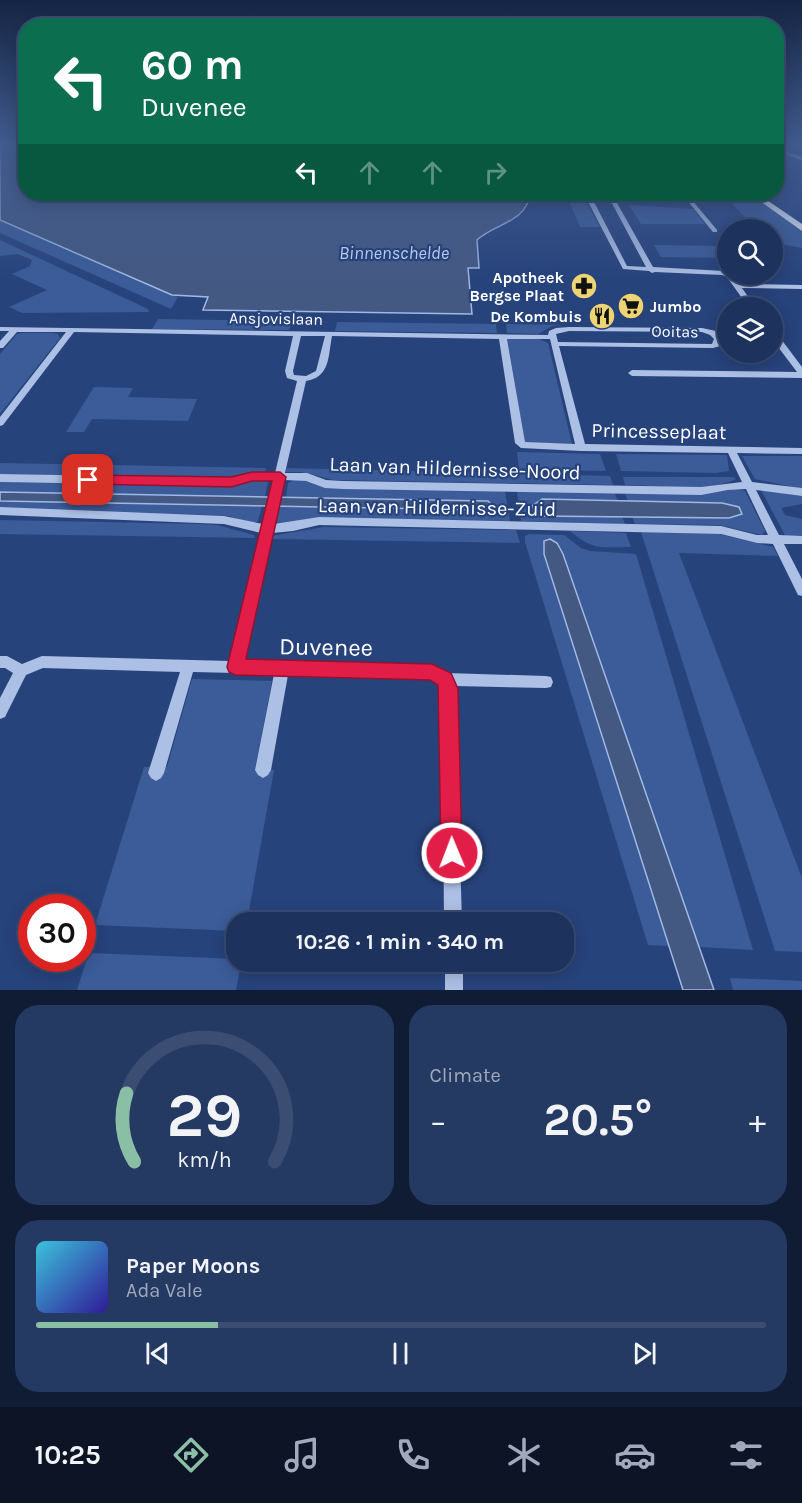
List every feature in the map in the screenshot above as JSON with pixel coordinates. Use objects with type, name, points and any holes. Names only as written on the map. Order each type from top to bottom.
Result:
[{"type":"main road","points":[[764,201],[800,225]]},
{"type":"street","points":[[592,201],[626,268],[724,273],[746,297]]},
{"type":"street","points":[[613,201],[652,271]]},
{"type":"street","points":[[690,201],[715,231]]},
{"type":"street","points":[[606,228],[627,228]]},
{"type":"street","points":[[738,286],[802,287]]},
{"type":"street","name":"Ansjovislaan","points":[[0,329],[503,336],[553,340]]},
{"type":"street","points":[[0,346],[15,329]]},
{"type":"street","name":"Ooitas","points":[[717,335],[702,330],[569,329],[556,330],[552,333],[553,340],[713,346],[717,343]]},
{"type":"street","points":[[0,423],[72,330]]},
{"type":"street","points":[[298,333],[289,371],[290,376],[302,379],[317,376],[320,372],[329,334]]},
{"type":"street","points":[[503,336],[520,443],[530,447],[581,448]]},
{"type":"street","name":"Princesseplaat","points":[[553,340],[581,448],[802,451]]},
{"type":"street","points":[[783,350],[802,374]]},
{"type":"street","points":[[632,373],[802,374]]},
{"type":"street","points":[[235,667],[302,379]]},
{"type":"street","points":[[731,450],[776,540],[796,566],[802,591]]},
{"type":"street","name":"Laan van Hildernisse-Noord","points":[[0,478],[231,482],[252,476],[307,477],[325,484],[343,485],[701,491],[724,485],[748,484],[802,492]]},
{"type":"street","name":"Laan van Hildernisse-Zuid","points":[[0,512],[224,520],[252,529],[285,530],[319,521],[721,530],[757,539],[802,540]]},
{"type":"street","points":[[0,662],[7,662],[21,671],[0,712]]},
{"type":"street","name":"Duvenee","points":[[21,671],[42,662],[432,672],[445,679],[546,682]]},
{"type":"street","points":[[156,773],[188,666]]},
{"type":"street","points":[[262,770],[282,669]]},
{"type":"street","points":[[445,679],[449,689],[453,912]]},
{"type":"street","points":[[454,972],[454,990]]},
{"type":"shaded area","points":[[569,201],[586,201],[600,227],[580,227]]},
{"type":"shaded area","points":[[730,201],[760,201],[802,231],[802,248],[783,244],[783,219],[748,219]]},
{"type":"shaded area","points":[[629,205],[693,209],[705,224],[641,224]]},
{"type":"shaded area","points":[[0,220],[178,297],[171,309],[0,233]]},
{"type":"shaded area","points":[[0,240],[148,309],[149,312],[22,313],[9,307],[47,290],[12,274],[30,266],[32,260],[18,254],[0,256]]},
{"type":"shaded area","points":[[654,245],[717,246],[717,258],[661,257]]},
{"type":"shaded area","points":[[158,319],[292,321],[289,330],[152,329]]},
{"type":"shaded area","points":[[337,322],[496,324],[497,333],[335,331]]},
{"type":"shaded area","points":[[506,324],[563,325],[552,326],[538,334],[507,333]]},
{"type":"shaded area","points":[[53,333],[58,334],[60,338],[0,414],[0,354],[17,334]]},
{"type":"shaded area","points":[[507,338],[539,339],[548,343],[572,444],[525,443]]},
{"type":"shaded area","points":[[94,387],[133,388],[128,397],[197,399],[188,421],[92,419],[84,432],[66,432]]},
{"type":"shaded area","points":[[517,452],[600,454],[606,471],[519,469]]},
{"type":"shaded area","points":[[616,454],[727,455],[729,471],[716,473],[621,471]]},
{"type":"shaded area","points":[[742,456],[802,456],[802,489],[755,479]]},
{"type":"shaded area","points":[[0,463],[266,468],[265,472],[250,472],[228,480],[0,474]]},
{"type":"shaded area","points":[[287,468],[610,476],[613,485],[334,480],[301,472],[286,472]]},
{"type":"shaded area","points":[[623,477],[733,477],[736,479],[712,486],[682,487],[625,485]]},
{"type":"shaded area","points":[[261,479],[268,482],[265,497],[0,492],[0,482],[230,486]]},
{"type":"shaded area","points":[[294,480],[313,482],[326,487],[505,491],[510,521],[329,518],[273,526],[278,506],[489,510],[491,502],[286,497],[288,483]]},
{"type":"shaded area","points":[[736,489],[745,491],[765,531],[762,535],[719,525],[635,524],[632,516],[729,518],[742,514],[739,507],[722,503],[628,501],[625,494],[702,494]]},
{"type":"shaded area","points":[[761,490],[802,496],[802,504],[781,508],[785,515],[802,519],[802,536],[786,537]]},
{"type":"shaded area","points":[[517,491],[615,493],[617,500],[542,499],[533,508],[539,516],[622,516],[625,524],[521,521]]},
{"type":"shaded area","points":[[0,501],[262,506],[258,521],[253,524],[229,516],[210,515],[0,511]]},
{"type":"shaded area","points":[[0,520],[217,525],[254,535],[255,538],[0,534]]},
{"type":"shaded area","points":[[324,527],[516,530],[520,543],[271,539],[271,536]]},
{"type":"shaded area","points":[[570,531],[626,533],[631,547],[592,545]]},
{"type":"shaded area","points":[[641,532],[719,534],[773,547],[778,556],[679,553],[802,878],[802,952],[775,951]]},
{"type":"shaded area","points":[[529,534],[564,535],[581,548],[590,551],[636,554],[753,950],[699,947],[563,554],[543,547],[669,946],[648,945],[525,542],[525,536]]},
{"type":"shaded area","points":[[192,679],[272,681],[255,769],[274,770],[249,912],[226,912],[226,931],[96,925],[144,767],[167,767]]},
{"type":"shaded area","points":[[96,953],[226,959],[226,972],[239,972],[236,990],[77,990],[83,972],[96,972]]},
{"type":"shaded area","points":[[730,978],[802,981],[802,990],[733,990]]},
{"type":"water","name":"Binnenschelde","points":[[0,191],[18,191],[18,201],[528,201],[523,211],[516,217],[477,240],[479,268],[468,268],[472,314],[203,310],[208,297],[172,295],[0,220]]},
{"type":"water","points":[[0,492],[488,501],[492,505],[489,510],[0,501]]},
{"type":"water","points":[[542,499],[722,503],[739,507],[742,514],[729,518],[539,516],[532,506]]},
{"type":"water","points":[[550,539],[557,543],[563,554],[714,990],[683,990],[544,554],[544,541]]},
{"type":"place","name":"Apotheek Bergse Plaat","points":[[584,286]]},
{"type":"place","name":"Jumbo","points":[[631,306]]},
{"type":"place","name":"De Kombuis","points":[[602,316]]},
{"type":"route","points":[[88,480],[231,482],[252,476],[280,477],[235,667],[432,672],[445,679],[449,689],[452,853]]}]
